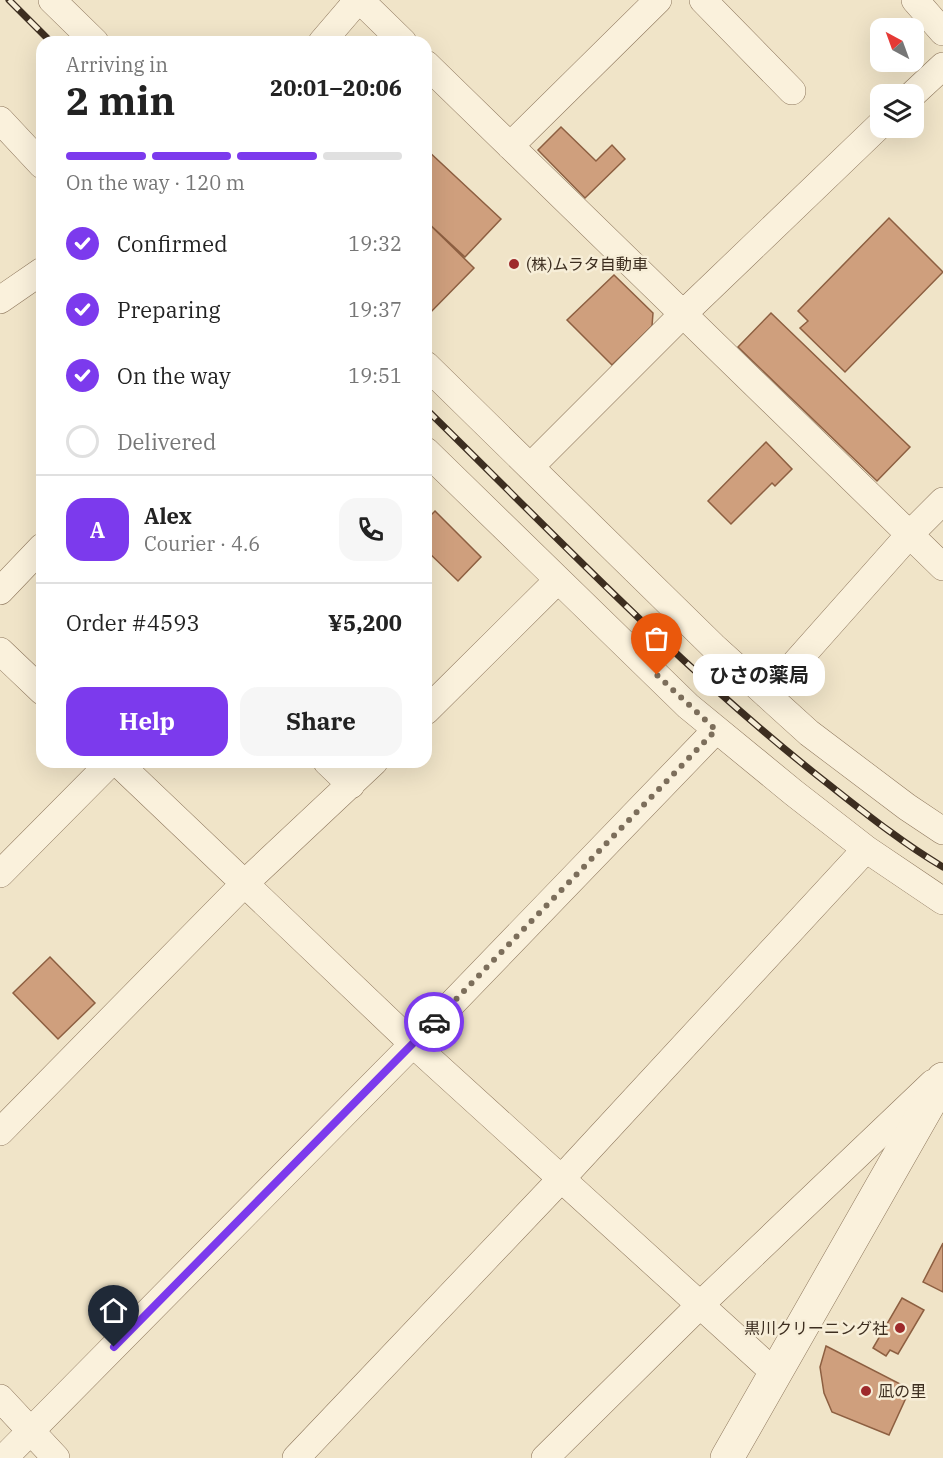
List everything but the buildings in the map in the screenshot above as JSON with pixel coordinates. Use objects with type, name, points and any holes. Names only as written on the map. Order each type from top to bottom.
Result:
[{"type":"street","points":[[52,0],[89,36]]},
{"type":"street","points":[[327,36],[359,0],[397,36]]},
{"type":"street","points":[[510,146],[658,0]]},
{"type":"street","points":[[703,0],[792,91]]},
{"type":"street","points":[[915,0],[943,32]]},
{"type":"street","points":[[924,84],[943,66]]},
{"type":"street","points":[[432,70],[943,567]]},
{"type":"street","points":[[0,120],[36,159]]},
{"type":"street","points":[[530,467],[683,314],[870,135]]},
{"type":"street","points":[[0,300],[36,275]]},
{"type":"street","points":[[432,370],[713,646],[809,733],[907,807],[943,831]]},
{"type":"street","points":[[432,457],[688,706],[866,849],[943,901]]},
{"type":"street","points":[[767,695],[910,534],[943,501]]},
{"type":"street","points":[[0,591],[36,553]]},
{"type":"street","points":[[432,705],[558,580]]},
{"type":"street","points":[[0,651],[36,685]]},
{"type":"street","points":[[4,1458],[413,1044],[716,730]]},
{"type":"street","points":[[0,874],[105,768]]},
{"type":"street","points":[[123,768],[413,1044],[775,1373]]},
{"type":"street","points":[[333,768],[351,785]]},
{"type":"street","points":[[0,1132],[245,883],[368,768]]},
{"type":"street","points":[[296,1458],[562,1178],[866,849]]},
{"type":"street","points":[[545,1458],[700,1305],[943,1073]]},
{"type":"street","points":[[727,1458],[943,1079]]},
{"type":"street","points":[[0,1398],[56,1458]]},
{"type":"railway","points":[[9,0],[45,36]]},
{"type":"railway","points":[[432,415],[618,598],[716,689],[818,776],[895,835],[943,867]]},
{"type":"way so far","points":[[434,1022],[716,730],[657,675]]},
{"type":"place","name":"(株)ムラタ自動車","points":[[514,264]]},
{"type":"place","name":"ひさの薬局","points":[[657,675]]},
{"type":"place","name":"黒川クリーニング社","points":[[900,1328]]},
{"type":"place","name":"凪の里","points":[[866,1391]]},
{"type":"route","points":[[114,1347],[434,1022]]}]
